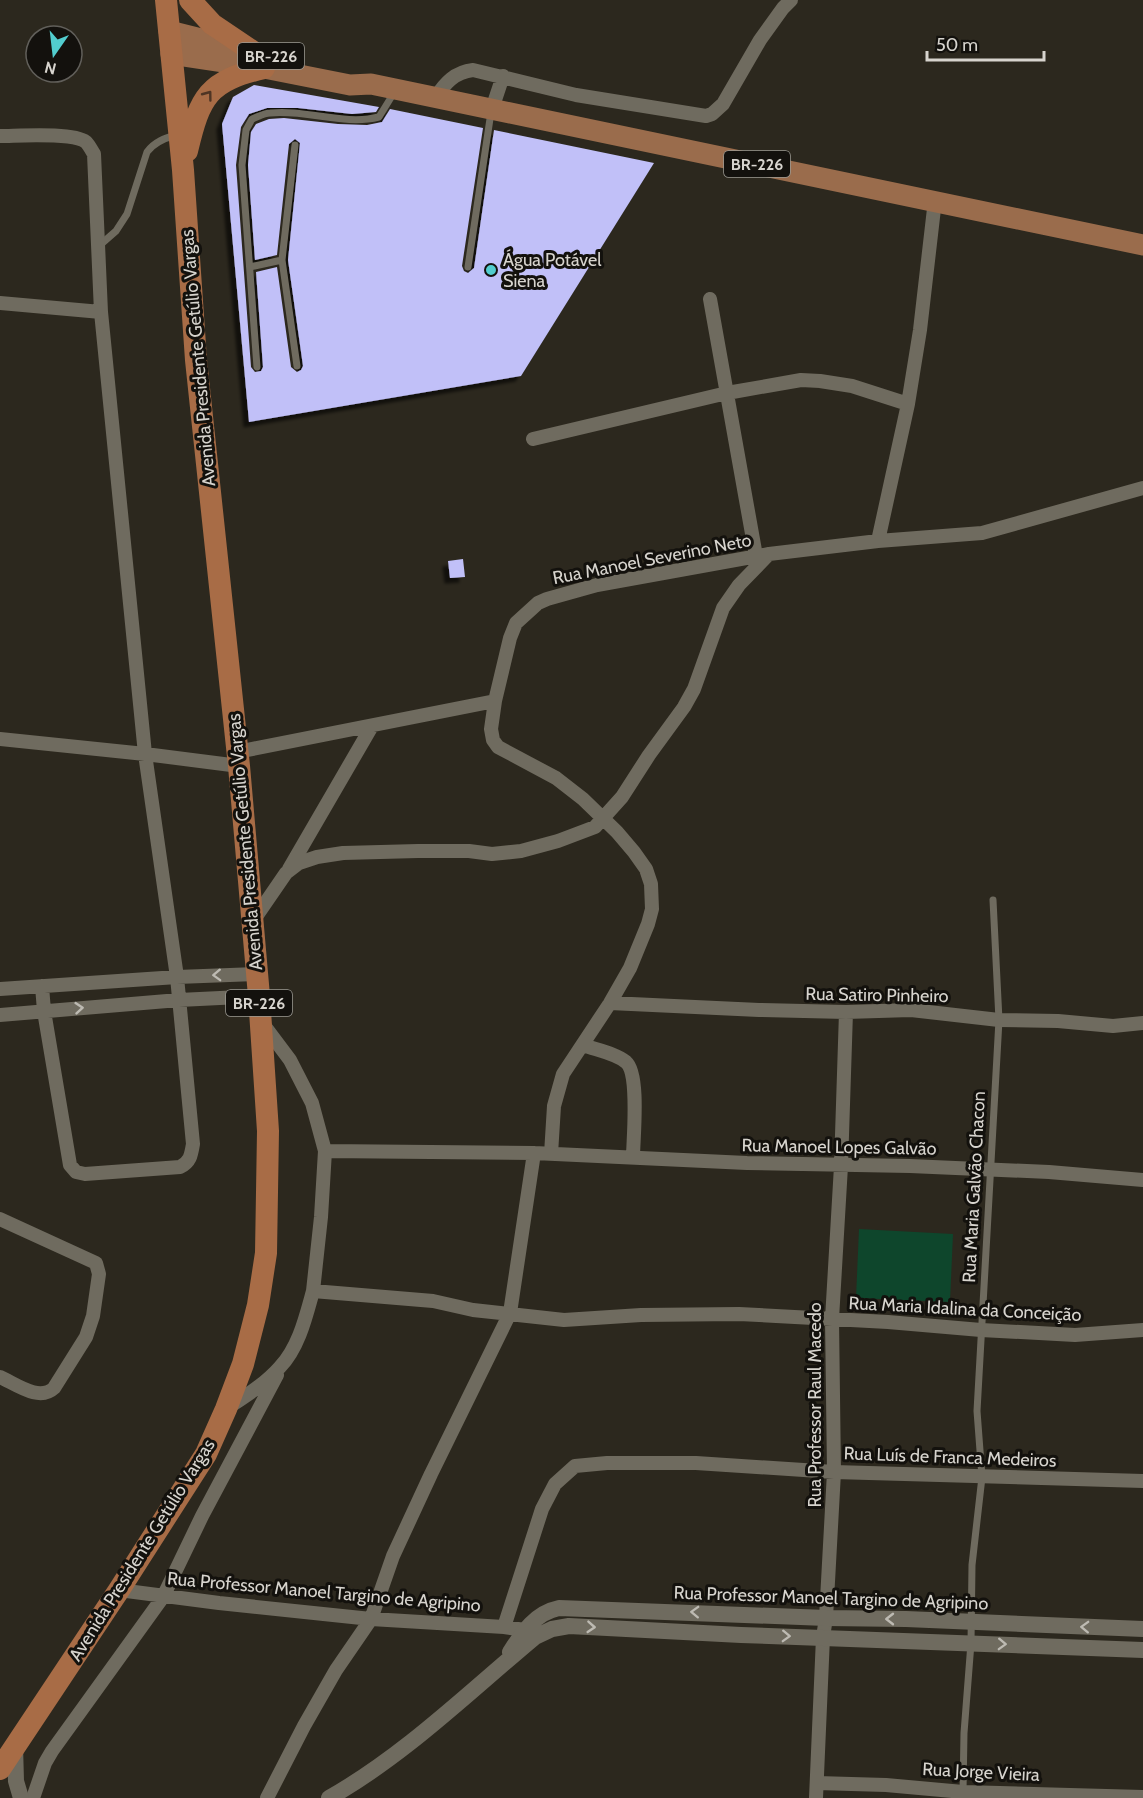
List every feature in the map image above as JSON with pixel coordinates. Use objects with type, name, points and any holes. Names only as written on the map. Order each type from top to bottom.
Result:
[{"type":"highway","points":[[166,0],[169,31]]},
{"type":"highway","points":[[183,170],[194,123],[204,99],[211,90],[226,79],[260,60],[212,24],[190,0]]},
{"type":"highway","name":"BR-226","points":[[169,31],[183,170]]},
{"type":"highway","name":"Avenida Presidente Getúlio Vargas","points":[[0,1769],[206,1454],[243,1364],[258,1305],[266,1253],[268,1131],[258,985],[238,759],[196,360],[183,170]]},
{"type":"main road","name":"BR-226","points":[[169,31],[350,85],[371,84],[397,89],[1143,245]]},
{"type":"main road","name":"BR-226","points":[[171,54],[260,60]]},
{"type":"street","points":[[436,97],[448,81],[459,73],[473,70],[576,95],[706,116],[712,114],[723,104],[760,40],[791,0]]},
{"type":"street","points":[[492,109],[503,76]]},
{"type":"street","points":[[0,136],[61,136],[86,142],[94,154],[101,312],[145,754],[177,977],[193,1144],[191,1157],[187,1163],[180,1167],[85,1174],[76,1172],[70,1165],[44,1011],[42,986]]},
{"type":"street","points":[[878,541],[908,404],[920,330],[935,201]]},
{"type":"street","points":[[286,873],[299,863],[317,857],[343,853],[439,851],[492,854],[522,851],[558,842],[595,827],[622,797],[694,689],[717,622],[728,600],[763,555],[727,393],[710,299]]},
{"type":"street","points":[[0,303],[101,312]]},
{"type":"street","points":[[532,439],[727,393],[801,380],[852,386],[908,404]]},
{"type":"street","name":"Rua Manoel Severino Neto","points":[[551,1154],[553,1117],[558,1089],[569,1063],[610,1003],[630,968],[648,924],[653,894],[646,869],[603,818],[556,778],[498,747],[493,740],[491,729],[495,700],[516,623],[537,603],[597,585],[763,555],[878,541],[982,533],[1143,488]]},
{"type":"street","points":[[0,739],[145,754],[238,759],[372,726],[495,700]]},
{"type":"street","points":[[253,921],[286,873],[372,726]]},
{"type":"street","points":[[0,989],[177,977],[258,985]]},
{"type":"street","points":[[0,1015],[179,1000],[258,985]]},
{"type":"street","name":"Rua Satiro Pinheiro","points":[[610,1003],[846,1012],[911,1010],[999,1020],[1058,1021],[1113,1026],[1143,1023]]},
{"type":"street","name":"Rua Professor Raul Macedo","points":[[816,1798],[823,1637],[834,1472],[832,1319],[841,1166],[846,1012]]},
{"type":"street","points":[[33,1798],[52,1751],[163,1597],[202,1516],[299,1335],[313,1291],[325,1151],[312,1103],[290,1060],[260,1020]]},
{"type":"street","points":[[583,1045],[620,1058],[631,1069],[634,1089],[633,1158]]},
{"type":"street","name":"Rua Manoel Lopes Galvão","points":[[325,1151],[534,1153],[841,1166],[910,1166],[990,1169],[1143,1180]]},
{"type":"street","points":[[267,1798],[336,1670],[371,1619],[393,1556],[510,1313],[534,1153]]},
{"type":"street","points":[[0,1218],[96,1263],[99,1274],[93,1316],[86,1337],[54,1388],[49,1393],[31,1392],[0,1377]]},
{"type":"street","name":"Rua Maria Idalina da Conceição","points":[[313,1291],[433,1301],[473,1310],[564,1320],[641,1315],[739,1314],[1075,1335],[1143,1330]]},
{"type":"street","points":[[226,1409],[261,1385],[282,1366]]},
{"type":"street","name":"Rua Luís de Franca Medeiros","points":[[504,1627],[542,1509],[555,1484],[575,1466],[606,1463],[696,1463],[834,1472],[1143,1481]]},
{"type":"street","name":"Rua Professor Manoel Targino de Agripino","points":[[119,1590],[163,1597],[371,1619],[504,1627],[530,1633],[569,1626],[1143,1650]]},
{"type":"street","name":"Rua Professor Manoel Targino de Agripino","points":[[530,1633],[547,1610],[560,1608],[1143,1629]]},
{"type":"street","points":[[329,1798],[401,1748],[479,1686],[530,1633]]},
{"type":"street","points":[[15,1745],[16,1781],[21,1798]]},
{"type":"street","name":"Rua Jorge Vieira","points":[[817,1783],[886,1785],[963,1795],[1143,1797]]},
{"type":"lane","points":[[257,367],[242,165],[246,130],[252,119],[268,113],[364,121],[379,117],[397,89]]},
{"type":"lane","points":[[468,267],[492,109]]},
{"type":"lane","points":[[98,247],[116,231],[127,214],[147,152],[164,138],[179,134]]},
{"type":"lane","points":[[295,145],[282,260],[297,366]]},
{"type":"lane","points":[[250,267],[282,260]]},
{"type":"lane","name":"Rua Maria Galvão Chacon","points":[[963,1795],[964,1733],[972,1622],[972,1565],[982,1477],[977,1412],[999,1020],[993,900]]},
{"type":"green space","points":[[859,1229],[953,1234],[950,1302],[856,1298]]},
{"type":"building","points":[[254,85],[379,107],[376,112],[352,114],[298,108],[267,108],[249,114],[241,127],[236,165],[251,367],[255,372],[261,371],[263,367],[256,272],[277,267],[291,367],[297,372],[303,366],[288,260],[300,143],[295,139],[289,144],[277,255],[255,260],[248,165],[251,132],[256,124],[269,119],[284,118],[367,125],[382,122],[390,109],[483,128],[462,266],[468,273],[474,268],[494,130],[654,163],[521,376],[249,422],[222,124],[233,97]]},
{"type":"building","points":[[463,559],[465,577],[450,578],[448,561]]},
{"type":"place","name":"Água Potável Siena","points":[[491,270]]}]
